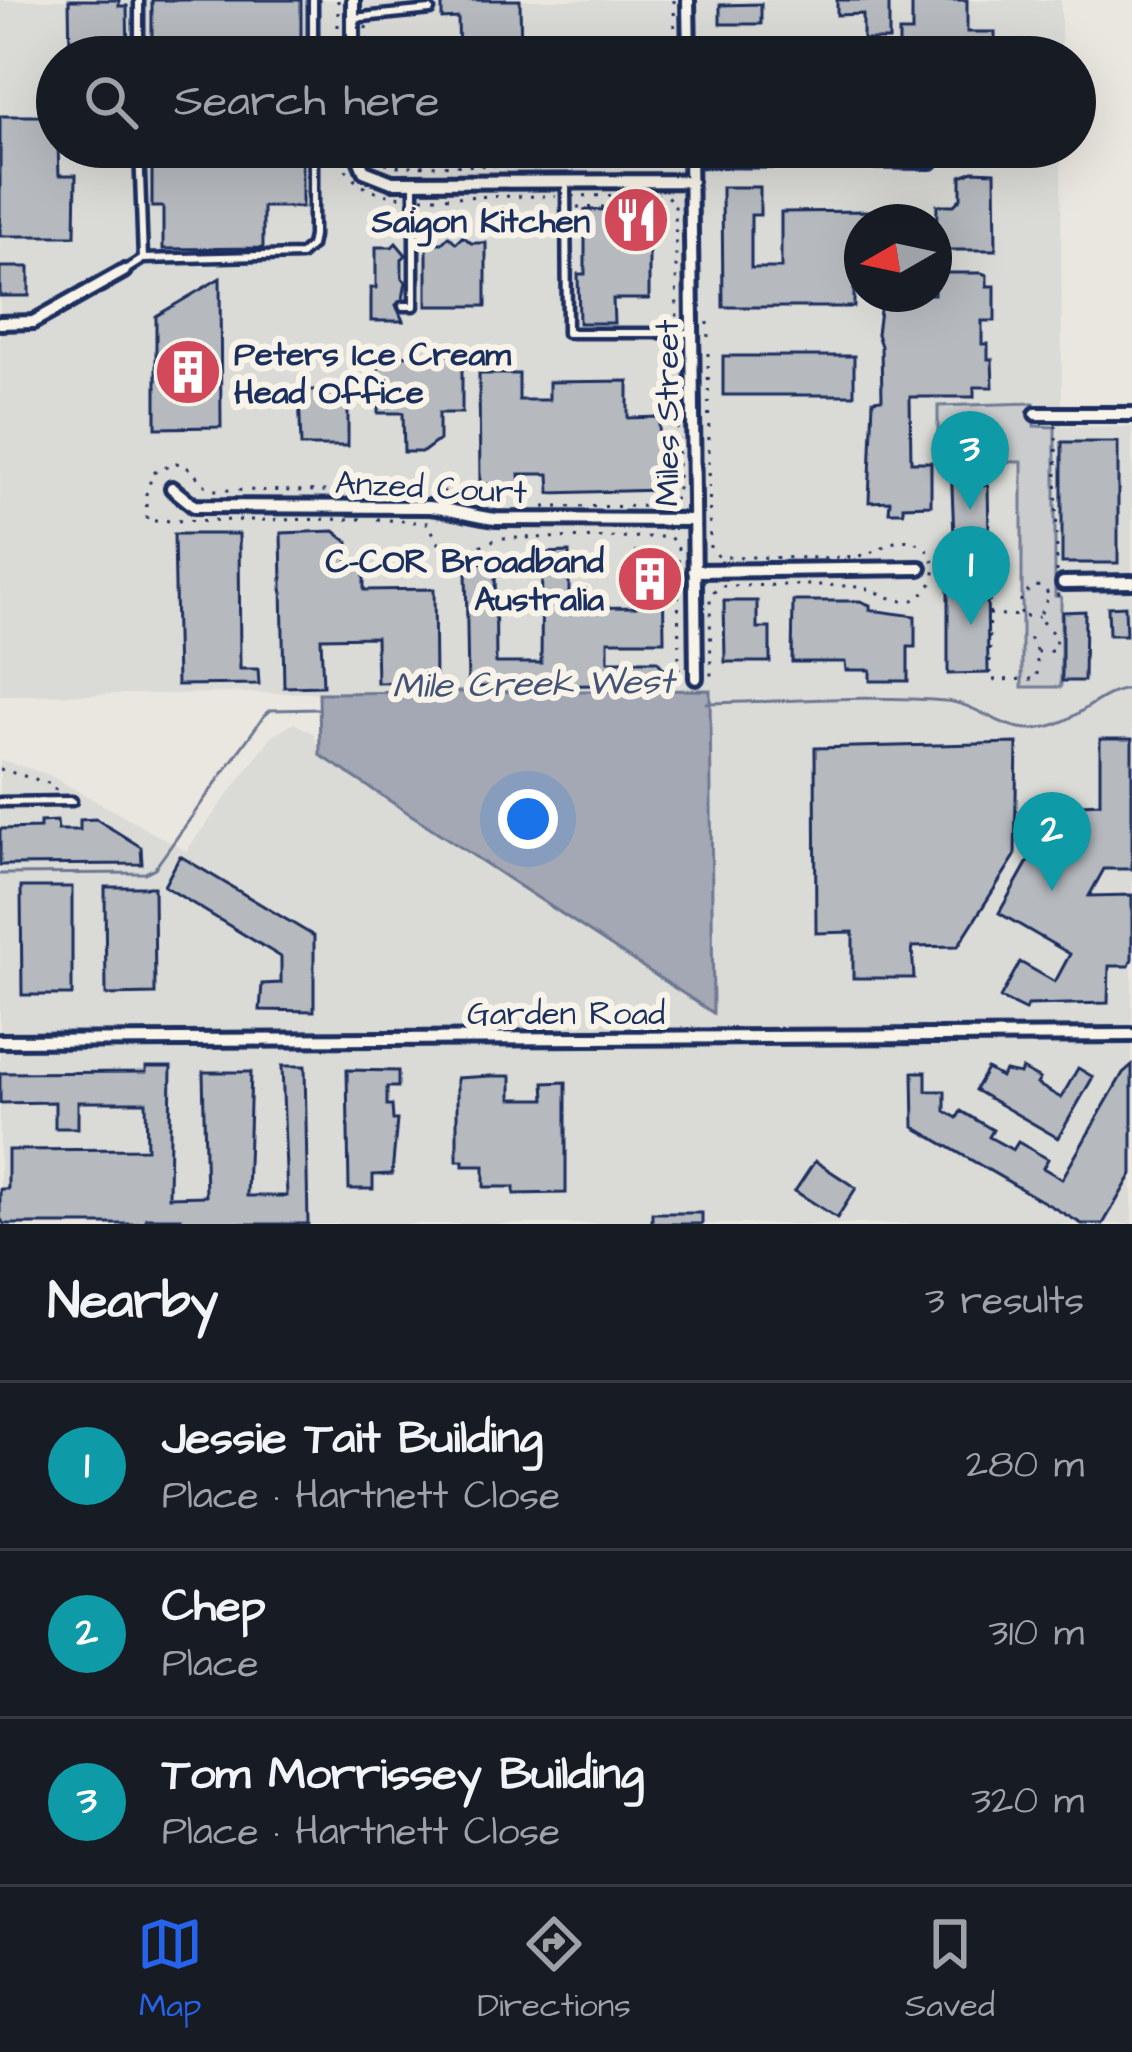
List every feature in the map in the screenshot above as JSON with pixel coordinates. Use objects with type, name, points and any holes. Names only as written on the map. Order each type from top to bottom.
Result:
[{"type":"street","points":[[352,0],[360,17],[357,36]]},
{"type":"street","points":[[688,0],[689,36]]},
{"type":"street","points":[[363,168],[377,179],[414,182],[691,181]]},
{"type":"street","name":"Miles Street","points":[[691,168],[696,679]]},
{"type":"street","points":[[0,323],[33,322],[124,271]]},
{"type":"street","points":[[1036,414],[1132,414]]},
{"type":"street","name":"Anzed Court","points":[[172,488],[194,506],[429,507],[462,509],[478,518],[496,519],[694,520]]},
{"type":"street","points":[[694,571],[920,568]]},
{"type":"street","points":[[1060,583],[1132,582]]},
{"type":"street","name":"Garden Road","points":[[0,1041],[1132,1036]]},
{"type":"lane","points":[[139,0],[139,36]]},
{"type":"lane","points":[[313,0],[313,36]]},
{"type":"lane","points":[[360,17],[430,10]]},
{"type":"lane","points":[[140,168],[143,259]]},
{"type":"lane","points":[[124,271],[143,259],[301,256],[313,236],[313,168]]},
{"type":"lane","points":[[566,181],[567,333],[692,333]]},
{"type":"lane","points":[[403,306],[414,306],[414,182]]},
{"type":"lane","points":[[0,802],[72,801]]},
{"type":"path","points":[[338,0],[338,36]]},
{"type":"path","points":[[674,0],[675,36]]},
{"type":"path","points":[[360,17],[364,36]]},
{"type":"path","points":[[539,507],[668,506],[678,495],[675,216],[666,195]]},
{"type":"path","points":[[575,207],[652,207],[652,217],[692,216]]},
{"type":"path","points":[[708,322],[708,341]]},
{"type":"path","points":[[708,352],[710,542]]},
{"type":"path","points":[[1039,617],[1060,583],[1056,425]]},
{"type":"path","points":[[496,508],[472,496],[443,492],[214,490],[176,463],[153,473],[146,494],[147,521],[376,519],[428,523],[440,546],[456,553],[499,538],[670,537],[678,547],[679,680]]},
{"type":"path","points":[[953,578],[953,537],[963,538]]},
{"type":"path","points":[[976,539],[990,539],[990,680],[1035,680],[1040,670],[1037,652],[1026,632]]},
{"type":"path","points":[[1021,614],[1022,598],[1029,589],[1039,586],[1049,595]]},
{"type":"path","points":[[988,614],[1039,617],[1054,632],[1056,643],[1053,651],[1037,652]]},
{"type":"path","points":[[0,769],[55,785],[56,801]]},
{"type":"shaded area","points":[[0,0],[1061,0],[1061,36],[36,36],[36,168],[1061,168],[1062,426],[1132,427],[1132,1224],[0,1224],[0,760],[47,774],[186,851],[273,735],[294,723],[314,734],[320,755],[713,1011],[709,690],[0,695]]},
{"type":"shaded area","points":[[1034,403],[1034,426],[1055,427],[1055,596],[1061,597],[1061,687],[1022,687],[1022,462],[938,461],[938,406]]},
{"type":"shaded area","points":[[710,690],[713,1013],[320,755],[319,693]]},
{"type":"building","points":[[69,0],[119,0],[119,6],[127,6],[128,36],[70,36]]},
{"type":"building","points":[[152,0],[301,0],[301,36],[152,36]]},
{"type":"building","points":[[442,0],[520,0],[521,36],[458,36],[458,18],[442,19]]},
{"type":"building","points":[[837,0],[889,0],[889,36],[863,36],[863,14],[837,15]]},
{"type":"building","points":[[912,0],[967,0],[967,32],[995,32],[995,36],[899,36],[899,32],[912,32]]},
{"type":"building","points":[[761,4],[761,24],[720,24],[720,5]]},
{"type":"building","points":[[0,116],[36,116],[36,168],[59,168],[59,175],[76,175],[75,236],[0,236]]},
{"type":"building","points":[[152,168],[302,168],[302,207],[263,207],[263,248],[163,249],[163,207],[152,207]]},
{"type":"building","points":[[995,172],[996,250],[952,250],[952,205],[961,198],[961,176]]},
{"type":"building","points":[[722,187],[760,187],[760,215],[751,215],[751,268],[781,268],[781,212],[844,211],[844,307],[723,307]]},
{"type":"building","points":[[649,209],[649,299],[613,299],[614,323],[579,323],[585,210]]},
{"type":"building","points":[[449,236],[456,243],[463,236],[471,243],[486,243],[486,306],[427,306],[427,243],[442,243]]},
{"type":"building","points":[[396,243],[406,255],[402,259],[403,299],[396,305],[403,321],[371,321],[376,247]]},
{"type":"building","points":[[0,267],[29,267],[29,296],[0,296]]},
{"type":"building","points":[[952,273],[982,273],[987,275],[987,286],[995,286],[995,321],[982,321],[982,344],[988,344],[988,359],[992,359],[993,387],[974,387],[974,397],[910,397],[911,462],[931,462],[931,505],[903,506],[903,512],[889,512],[890,501],[869,502],[873,400],[882,399],[880,312],[952,312]]},
{"type":"building","name":"Peters Ice Cream Head Office","points":[[220,278],[221,427],[156,428],[156,316]]},
{"type":"building","points":[[462,355],[462,413],[439,413],[439,440],[423,452],[404,452],[403,413],[378,413],[378,356]]},
{"type":"building","points":[[723,356],[854,356],[854,395],[723,395]]},
{"type":"building","points":[[479,374],[519,374],[519,400],[549,400],[549,382],[628,381],[628,418],[659,417],[660,490],[550,493],[549,474],[519,474],[520,485],[480,484]]},
{"type":"building","points":[[299,390],[348,390],[348,446],[301,446]]},
{"type":"building","points":[[1062,442],[1118,442],[1118,563],[1062,563]]},
{"type":"building","points":[[982,461],[982,486],[988,485],[989,537],[954,537],[951,462]]},
{"type":"building","points":[[334,531],[348,542],[348,568],[364,568],[364,590],[434,589],[435,682],[377,683],[376,637],[321,638],[323,686],[284,687],[281,533]]},
{"type":"building","points":[[174,534],[239,534],[240,669],[258,669],[259,684],[177,685]]},
{"type":"building","points":[[569,552],[569,608],[636,607],[636,552],[663,552],[664,641],[608,641],[608,661],[657,661],[664,669],[664,684],[468,687],[466,568],[495,557],[496,663],[541,663],[542,553]]},
{"type":"building","points":[[948,578],[987,578],[988,673],[948,674]]},
{"type":"building","points":[[724,601],[757,601],[757,628],[770,628],[770,662],[725,662]]},
{"type":"building","points":[[793,601],[860,601],[870,605],[870,610],[915,616],[915,647],[908,647],[908,681],[870,681],[870,670],[846,670],[845,662],[792,662]]},
{"type":"building","points":[[1125,606],[1126,635],[1109,635],[1108,607]]},
{"type":"building","points":[[1085,611],[1084,681],[1062,681],[1062,612]]},
{"type":"building","points":[[1100,739],[1132,739],[1132,869],[1104,869],[1089,896],[1132,895],[1132,959],[1129,966],[1109,966],[1108,1003],[1028,1005],[1025,1010],[1000,998],[1020,962],[1055,982],[1070,954],[999,913],[1060,805],[1100,803]]},
{"type":"building","points":[[1017,743],[1015,856],[958,946],[912,947],[914,978],[853,978],[853,932],[816,933],[815,748]]},
{"type":"building","points":[[96,819],[141,847],[142,864],[0,865],[0,829],[40,828],[40,822],[57,821],[58,830],[80,830],[80,820]]},
{"type":"building","points":[[180,856],[314,936],[314,1011],[260,1010],[262,984],[281,983],[281,957],[164,886]]},
{"type":"building","points":[[21,887],[72,887],[72,995],[22,995]]},
{"type":"building","points":[[105,887],[154,887],[155,994],[106,995]]},
{"type":"building","points":[[1132,1065],[1132,1174],[1103,1224],[1082,1224],[914,1127],[913,1072],[926,1072],[926,1091],[945,1091],[945,1111],[957,1118],[961,1111],[993,1130],[989,1137],[1013,1150],[1018,1142],[1048,1159],[1043,1168],[1062,1179]]},
{"type":"building","points":[[282,1066],[305,1066],[308,1224],[181,1224],[181,1218],[146,1218],[146,1224],[4,1224],[0,1218],[0,1189],[8,1189],[8,1150],[147,1149],[146,1102],[78,1102],[78,1128],[55,1128],[55,1102],[0,1103],[0,1073],[146,1072],[146,1067],[171,1067],[169,1197],[206,1196],[203,1072],[251,1072],[247,1196],[287,1196]]},
{"type":"building","points":[[1078,1068],[1093,1077],[1058,1138],[975,1090],[987,1069],[1001,1077],[1005,1071],[1020,1074],[1022,1069],[1061,1098]]},
{"type":"building","points":[[347,1070],[398,1071],[398,1087],[387,1087],[387,1105],[392,1105],[393,1120],[397,1120],[392,1174],[373,1175],[373,1189],[349,1189]]},
{"type":"building","points":[[511,1076],[511,1099],[545,1099],[544,1083],[566,1082],[566,1193],[514,1194],[514,1187],[484,1187],[484,1166],[463,1166],[463,1161],[457,1161],[457,1078]]},
{"type":"building","points":[[815,1161],[856,1188],[837,1218],[795,1191]]},
{"type":"building","points":[[652,1213],[702,1213],[702,1224],[652,1224]]},
{"type":"waterway","name":"Mile Creek West","points":[[706,703],[856,698],[945,701],[1032,729],[1062,722],[1108,695],[1132,689]]},
{"type":"waterway","name":"Mile Creek West","points":[[0,874],[145,873],[155,868],[264,716],[271,710],[319,709]]},
{"type":"place","name":"Saigon Kitchen","points":[[636,220]]},
{"type":"place","name":"Peters Ice Cream Head Office","points":[[188,372]]},
{"type":"place","name":"Tom Morrissey Building","points":[[970,510]]},
{"type":"place","name":"C-COR Broadband Australia","points":[[650,579]]},
{"type":"place","name":"Jessie Tait Building","points":[[971,625]]},
{"type":"place","name":"Chep","points":[[1052,891]]}]
